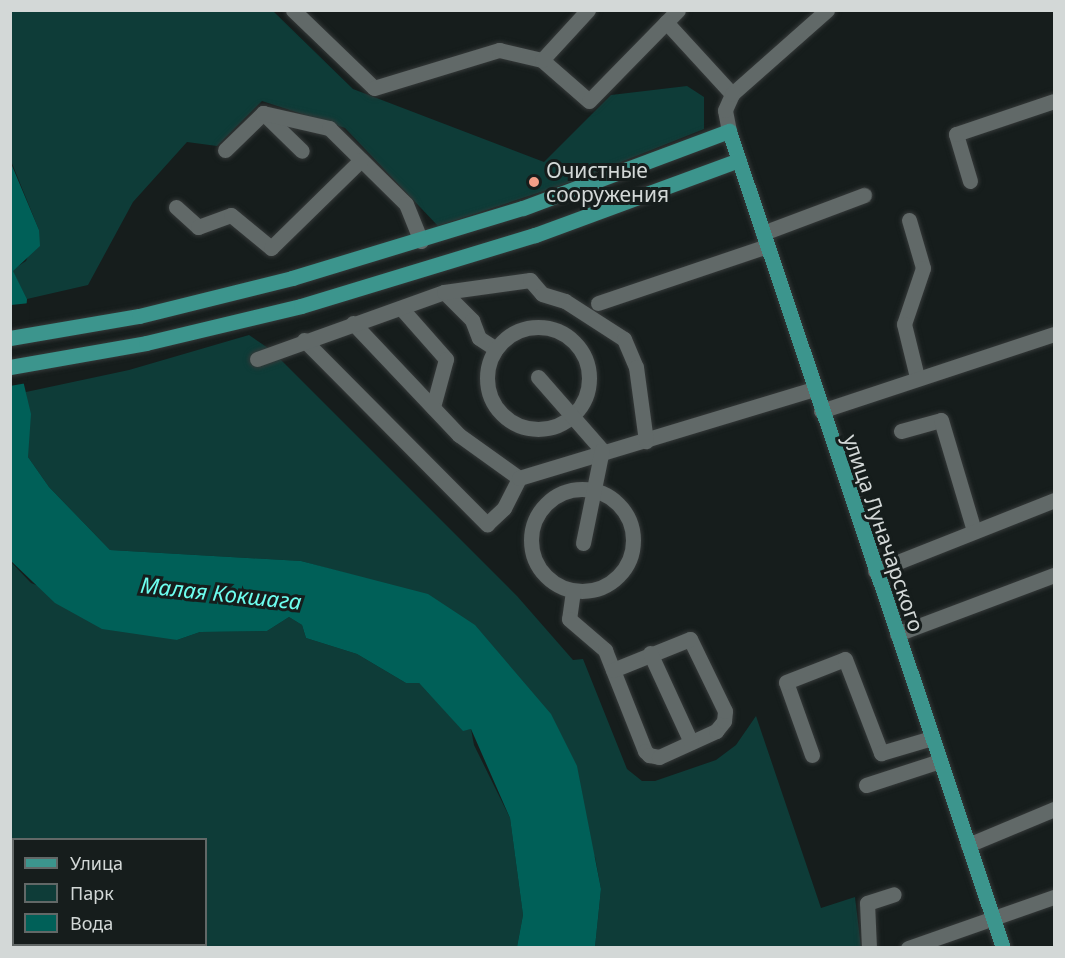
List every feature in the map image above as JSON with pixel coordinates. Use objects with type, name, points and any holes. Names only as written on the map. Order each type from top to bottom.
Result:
[{"type":"main road","name":"улица Луначарского","points":[[729,131],[1002,948]]},
{"type":"main road","points":[[10,338],[158,312],[421,240],[729,131]]},
{"type":"main road","points":[[10,367],[162,340],[431,268],[739,160]]},
{"type":"street","points":[[542,60],[588,10]]},
{"type":"street","points":[[293,11],[374,88],[499,50],[542,60],[589,101],[678,10]]},
{"type":"street","points":[[729,131],[725,110],[732,94],[827,10]]},
{"type":"street","points":[[666,22],[732,94]]},
{"type":"street","points":[[970,181],[956,134],[1054,100]]},
{"type":"street","points":[[225,150],[263,114]]},
{"type":"street","points":[[263,114],[302,152]]},
{"type":"street","points":[[263,114],[329,128],[406,204],[421,240]]},
{"type":"street","points":[[176,207],[204,227],[231,215],[271,248],[361,160]]},
{"type":"street","points":[[598,303],[765,240],[864,195]]},
{"type":"street","points":[[909,220],[923,268],[904,324],[917,377]]},
{"type":"street","points":[[257,359],[304,340],[444,292],[530,280],[542,294],[608,325],[624,339],[636,367],[646,441]]},
{"type":"street","points":[[444,292],[472,320],[479,338],[496,349]]},
{"type":"street","points":[[402,308],[446,359],[433,407]]},
{"type":"street","points":[[353,323],[482,456],[519,478]]},
{"type":"street","points":[[540,326],[568,336],[583,353],[590,375],[582,405],[572,417],[537,429],[502,415],[487,388],[496,349],[524,328],[540,326]]},
{"type":"street","points":[[821,411],[917,377],[1054,334]]},
{"type":"street","points":[[304,340],[481,522],[497,517],[519,478],[602,450],[646,441],[814,389]]},
{"type":"street","points":[[538,377],[602,450]]},
{"type":"street","points":[[901,431],[941,420],[974,531]]},
{"type":"street","points":[[583,543],[602,450]]},
{"type":"street","points":[[594,490],[623,508],[631,522],[632,553],[626,567],[603,587],[573,591],[546,577],[534,557],[530,534],[543,506],[554,496],[594,490]]},
{"type":"street","points":[[875,571],[1054,500]]},
{"type":"street","points":[[897,634],[1054,575]]},
{"type":"street","points":[[573,591],[569,619],[605,650],[613,670],[649,755],[659,757],[721,727],[726,715],[698,652],[686,637],[613,670]]},
{"type":"street","points":[[650,653],[691,742]]},
{"type":"street","points":[[812,755],[786,682],[846,659],[881,753],[932,738]]},
{"type":"street","points":[[866,785],[940,761]]},
{"type":"street","points":[[968,845],[1054,809]]},
{"type":"street","points":[[869,948],[867,903],[894,894]]},
{"type":"street","points":[[908,948],[1054,897]]},
{"type":"green space","points":[[11,11],[273,11],[353,89],[544,162],[611,95],[687,86],[704,97],[704,129],[571,182],[438,226],[345,128],[262,101],[217,146],[187,142],[133,202],[88,285],[27,299],[12,270],[26,261],[39,230],[11,161]]},
{"type":"green space","points":[[249,335],[271,350],[517,596],[573,660],[583,659],[627,769],[642,781],[655,781],[716,760],[736,745],[756,716],[821,908],[855,897],[861,947],[595,947],[601,889],[595,857],[352,575],[301,561],[110,550],[49,487],[28,457],[26,392],[129,370]]},
{"type":"green space","points":[[10,561],[31,583],[177,640],[200,632],[267,631],[289,617],[302,625],[306,638],[357,654],[406,683],[419,683],[463,730],[471,729],[474,745],[510,818],[523,915],[517,947],[11,947]]},
{"type":"water","name":"Малая Кокшага","points":[[10,161],[39,230],[40,246],[13,271],[27,299],[21,372],[31,414],[28,457],[49,487],[110,550],[301,561],[428,594],[475,625],[551,714],[577,766],[601,889],[595,947],[517,947],[523,915],[510,818],[471,729],[463,731],[419,683],[406,683],[357,654],[306,638],[302,625],[289,617],[267,631],[200,632],[177,640],[102,629],[55,603],[11,561]]},
{"type":"pier","points":[[30,303],[27,383],[10,386],[11,305]]},
{"type":"place","name":"Очистные сооружения","points":[[534,182]]}]
